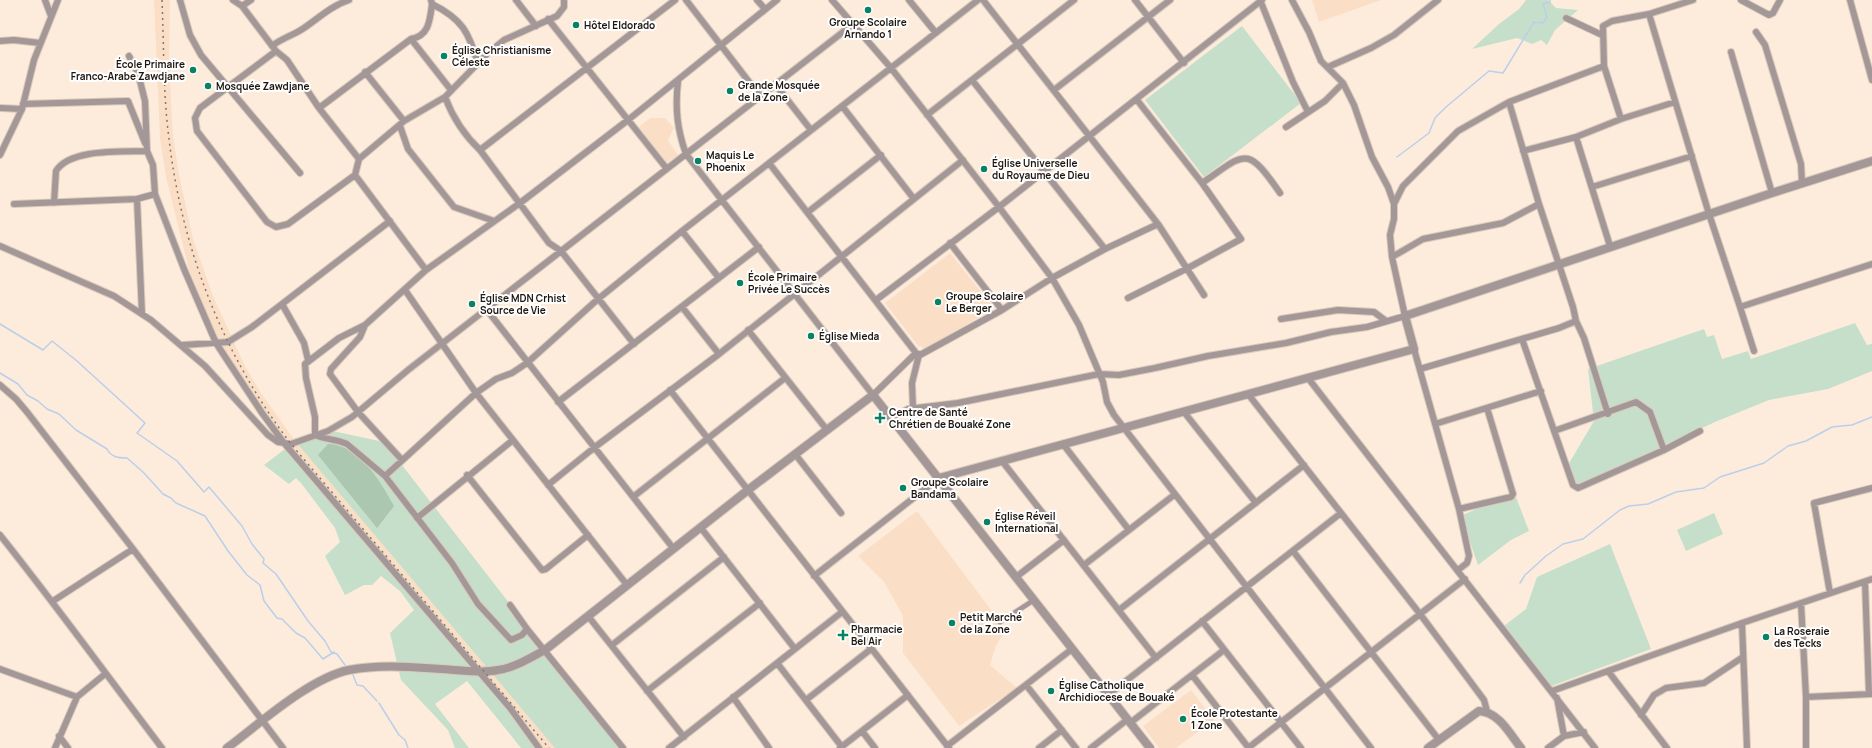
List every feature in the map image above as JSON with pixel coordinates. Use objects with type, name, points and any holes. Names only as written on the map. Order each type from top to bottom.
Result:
[{"type":"street","points":[[45,0],[51,16]]},
{"type":"street","points":[[0,155],[22,106],[40,43],[58,0]]},
{"type":"street","points":[[180,0],[190,35],[201,55],[300,173]]},
{"type":"street","points":[[234,0],[242,6],[274,48],[287,60],[319,108],[358,158]]},
{"type":"street","points":[[242,6],[251,0]]},
{"type":"street","points":[[348,0],[336,4],[304,28],[279,40],[274,48],[196,112],[195,123],[203,140],[267,222],[272,225],[283,227],[321,202],[355,175],[358,158],[402,124],[445,97],[504,40],[557,16],[564,7],[564,0]]},
{"type":"street","points":[[516,0],[536,26]]},
{"type":"street","points":[[480,150],[675,0]]},
{"type":"street","points":[[686,0],[760,96]]},
{"type":"street","points":[[757,0],[765,10]]},
{"type":"street","points":[[315,435],[312,400],[306,378],[305,364],[308,360],[339,338],[365,325],[426,270],[520,203],[628,120],[777,0]]},
{"type":"street","points":[[832,0],[852,25],[891,68],[1052,278],[1079,325],[1099,374],[1110,409],[1174,495],[1210,539],[1371,748]]},
{"type":"street","points":[[909,0],[936,33]]},
{"type":"street","points":[[385,476],[476,392],[496,379],[512,373],[527,363],[598,299],[682,231],[978,0]]},
{"type":"street","points":[[983,0],[1158,224],[1188,268],[1204,295]]},
{"type":"street","points":[[927,115],[1074,0]]},
{"type":"street","points":[[1135,0],[1184,62]]},
{"type":"street","points":[[1054,90],[1170,0]]},
{"type":"street","points":[[876,300],[1137,100],[1261,0],[1293,82],[1308,112]]},
{"type":"street","points":[[1292,0],[1309,32],[1321,61],[1343,83],[1354,105],[1372,157],[1384,177],[1394,204],[1394,219],[1390,236],[1392,257],[1405,316],[1459,509],[1469,556],[1467,563],[1458,570]]},
{"type":"street","points":[[1328,67],[1371,48],[1394,35],[1438,0]]},
{"type":"street","points":[[1621,119],[1604,66],[1602,35],[1603,26],[1608,22],[1649,14],[1693,0]]},
{"type":"street","points":[[1741,0],[1769,15],[1773,13],[1780,0]]},
{"type":"street","points":[[1850,0],[1872,80]]},
{"type":"street","points":[[319,108],[365,72],[411,39],[418,38],[425,33],[430,21],[431,2],[460,22],[471,40],[478,64]]},
{"type":"street","points":[[1649,14],[1709,214],[1754,351]]},
{"type":"street","points":[[1566,18],[1602,35]]},
{"type":"street","points":[[548,19],[667,169]]},
{"type":"street","points":[[0,246],[114,296],[142,314],[183,345],[205,366],[268,435],[278,442],[291,444],[344,424],[443,343],[852,25]]},
{"type":"street","points":[[1756,32],[1765,45],[1801,164],[1802,183]]},
{"type":"street","points":[[411,39],[451,90]]},
{"type":"street","points":[[0,41],[14,40],[40,43]]},
{"type":"street","points":[[1731,52],[1772,193]]},
{"type":"street","points":[[128,56],[138,73],[145,101],[147,149]]},
{"type":"street","points":[[1394,204],[1403,186],[1458,131],[1509,102],[1604,66]]},
{"type":"street","points":[[365,72],[402,124],[408,149],[454,207],[494,221]]},
{"type":"street","points":[[972,80],[1105,249]]},
{"type":"street","points":[[678,81],[676,97],[678,134],[686,154],[1150,748]]},
{"type":"street","points":[[1286,127],[1325,101],[1343,83]]},
{"type":"street","points":[[775,84],[811,130]]},
{"type":"street","points":[[445,97],[457,123],[480,150],[549,244],[561,251],[634,344]]},
{"type":"street","points":[[1128,298],[1188,268],[1241,238],[1202,183],[1137,100]]},
{"type":"street","points":[[0,108],[128,102],[153,165],[156,194],[184,269],[216,343],[262,414],[284,443],[510,708],[540,748]]},
{"type":"street","points":[[1509,102],[1539,204],[1573,307],[1576,322],[1584,338],[1608,414]]},
{"type":"street","points":[[1523,151],[1576,137],[1621,119],[1675,102]]},
{"type":"street","points":[[842,106],[914,199]]},
{"type":"street","points":[[1576,137],[1610,246]]},
{"type":"street","points":[[54,203],[56,171],[72,158],[93,154],[147,149]]},
{"type":"street","points":[[808,212],[880,155]]},
{"type":"street","points":[[1592,187],[1692,156]]},
{"type":"street","points":[[1202,183],[1238,158],[1247,157],[1253,159],[1269,177],[1280,193]]},
{"type":"street","points":[[548,485],[595,447],[719,354],[963,160]]},
{"type":"street","points":[[892,418],[903,411],[913,408],[958,403],[1099,374],[1119,375],[1208,356],[1286,343],[1331,332],[1367,327],[1405,316],[1610,246],[1802,183],[1872,162]]},
{"type":"street","points":[[769,163],[917,354],[912,383],[913,408]]},
{"type":"street","points":[[355,175],[426,270]]},
{"type":"street","points":[[14,204],[137,199],[156,194]]},
{"type":"street","points":[[137,199],[142,314]]},
{"type":"street","points":[[1392,257],[1423,238],[1503,223],[1539,204]]},
{"type":"street","points":[[183,345],[228,342],[252,327],[390,221]]},
{"type":"street","points":[[227,748],[308,688],[326,678],[347,671],[387,666],[478,672],[498,670],[512,666],[545,650],[673,548],[873,395],[917,354],[925,354],[1002,310],[1052,278],[1105,249],[1158,224]]},
{"type":"street","points":[[682,231],[719,278]]},
{"type":"street","points":[[950,243],[1002,310]]},
{"type":"street","points":[[558,402],[759,247]]},
{"type":"street","points":[[1740,308],[1872,264]]},
{"type":"street","points":[[405,290],[476,392],[627,585]]},
{"type":"street","points":[[282,304],[304,343],[308,360]]},
{"type":"street","points":[[682,306],[719,354]]},
{"type":"street","points":[[487,310],[673,548]]},
{"type":"street","points":[[1281,319],[1338,310],[1374,312],[1386,321]]},
{"type":"street","points":[[1420,369],[1576,322]]},
{"type":"street","points":[[365,325],[360,337],[330,371],[358,412],[402,460]]},
{"type":"street","points":[[748,330],[826,430]]},
{"type":"street","points":[[1522,339],[1573,485],[1578,488],[1664,450],[1700,431]]},
{"type":"street","points":[[814,576],[939,478],[1414,349]]},
{"type":"street","points":[[633,497],[785,378]]},
{"type":"street","points":[[1308,378],[1557,697],[1595,748]]},
{"type":"street","points":[[0,386],[16,399],[133,549],[283,748]]},
{"type":"street","points":[[670,390],[948,747],[1072,649]]},
{"type":"street","points":[[1436,424],[1541,391]]},
{"type":"street","points":[[1248,394],[1420,614],[1484,700],[1487,711]]},
{"type":"street","points":[[1554,431],[1608,414],[1636,402],[1650,412],[1664,450]]},
{"type":"street","points":[[1459,509],[1511,497],[1513,494],[1487,408]]},
{"type":"street","points":[[1184,412],[1256,503]]},
{"type":"street","points":[[315,435],[324,440],[347,444],[385,476],[452,563],[478,604],[511,640],[522,635],[527,629]]},
{"type":"street","points":[[417,518],[467,475],[513,440]]},
{"type":"street","points":[[1063,444],[1129,530]]},
{"type":"street","points":[[795,454],[841,513]]},
{"type":"street","points":[[1002,461],[1156,658]]},
{"type":"street","points":[[1119,610],[1304,465]]},
{"type":"street","points":[[467,475],[542,570],[546,569],[588,535]]},
{"type":"street","points":[[1830,593],[1814,503],[1872,488]]},
{"type":"street","points":[[1084,565],[1174,495]]},
{"type":"street","points":[[1108,695],[1341,513]]},
{"type":"street","points":[[701,528],[796,649]]},
{"type":"street","points":[[0,535],[53,601],[105,674],[162,748]]},
{"type":"street","points":[[1016,577],[1064,540]]},
{"type":"street","points":[[53,601],[133,549]]},
{"type":"street","points":[[1293,551],[1439,740]]},
{"type":"street","points":[[612,645],[724,557]]},
{"type":"street","points":[[1192,675],[1248,748],[1465,579]]},
{"type":"street","points":[[1552,691],[1742,622],[1872,579]]},
{"type":"street","points":[[1806,697],[1871,694],[1865,582]]},
{"type":"street","points":[[1000,622],[1034,600]]},
{"type":"street","points":[[647,691],[760,603]]},
{"type":"street","points":[[1801,603],[1806,697],[1806,748]]},
{"type":"street","points":[[510,605],[527,629],[623,748]]},
{"type":"street","points":[[669,748],[842,612]]},
{"type":"street","points":[[588,616],[684,737]]},
{"type":"street","points":[[1202,621],[1301,748]]},
{"type":"street","points":[[1742,622],[1746,748]]},
{"type":"street","points":[[806,700],[871,649]]},
{"type":"street","points":[[1091,748],[1224,650]]},
{"type":"street","points":[[1641,715],[1654,696],[1666,688],[1704,683],[1743,657]]},
{"type":"street","points":[[777,663],[841,747],[908,695]]},
{"type":"street","points":[[0,668],[77,697]]},
{"type":"street","points":[[1608,671],[1667,748]]},
{"type":"street","points":[[55,748],[77,697],[105,674]]},
{"type":"street","points":[[1026,685],[1076,748]]},
{"type":"street","points":[[1557,697],[1564,736]]},
{"type":"street","points":[[733,698],[769,748]]},
{"type":"street","points":[[1428,748],[1479,711],[1487,711],[1495,716],[1521,748]]},
{"type":"street","points":[[1038,748],[1062,730]]},
{"type":"street","points":[[862,731],[876,748]]},
{"type":"street","points":[[1548,748],[1564,736],[1584,732]]},
{"type":"street","points":[[59,736],[68,748]]},
{"type":"shaded area","points":[[154,0],[170,0],[169,64],[173,137],[179,174],[193,239],[213,296],[245,366],[261,393],[295,441],[555,748],[539,748],[285,449],[250,400],[218,341],[189,270],[166,177],[160,138]]},
{"type":"shaded area","points":[[1312,0],[1381,0],[1319,22]]},
{"type":"shaded area","points":[[650,118],[665,118],[674,128],[668,140],[678,155],[667,163],[639,127]]},
{"type":"shaded area","name":"Groupe Scolaire Le Berger","points":[[950,253],[994,308],[924,350],[921,346],[919,347],[885,303]]},
{"type":"shaded area","name":"Petit Marché de la Zone","points":[[917,511],[1006,630],[996,645],[990,665],[1017,688],[959,726],[903,653],[903,616],[884,582],[858,556]]},
{"type":"shaded area","name":"École Protestante 1 Zone","points":[[1191,690],[1214,720],[1176,748],[1159,748],[1143,726]]},
{"type":"green space","points":[[1526,0],[1548,0],[1556,8],[1578,10],[1555,30],[1547,45],[1541,40],[1532,44],[1517,38],[1472,49],[1499,24],[1519,9]]},
{"type":"green space","points":[[1242,26],[1301,103],[1204,177],[1145,100]]},
{"type":"green space","points":[[1855,323],[1867,345],[1872,344],[1872,371],[1828,389],[1769,400],[1715,422],[1572,488],[1565,470],[1594,421],[1588,369],[1704,329],[1707,337],[1714,335],[1722,359],[1748,351],[1751,359]]},
{"type":"green space","points":[[328,430],[384,442],[622,748],[555,748],[295,441]]},
{"type":"green space","points":[[328,444],[339,446],[359,457],[368,466],[394,506],[377,528],[318,455]]},
{"type":"green space","points":[[285,449],[539,748],[521,748],[467,681],[435,704],[469,748],[455,748],[448,730],[401,680],[390,633],[414,610],[400,591],[381,576],[372,585],[364,585],[345,595],[325,556],[340,542],[335,528],[296,478],[289,484],[264,465]]},
{"type":"green space","points":[[1514,492],[1529,531],[1511,540],[1478,565],[1461,516]]},
{"type":"green space","points":[[1714,513],[1723,534],[1686,551],[1677,530]]},
{"type":"green space","points":[[1610,544],[1651,649],[1554,685],[1547,690],[1500,629],[1526,609],[1537,577]]},
{"type":"waterway","points":[[1397,157],[1429,133],[1435,118],[1489,71],[1503,73],[1534,22],[1543,23],[1547,17],[1543,4],[1550,2],[1550,0]]},
{"type":"waterway","points":[[0,324],[43,350],[52,341],[77,361],[145,423],[137,433],[177,461],[204,492],[209,487],[242,526],[252,544],[264,559],[263,563],[276,574],[308,621],[325,641],[331,652],[337,654],[345,665]]},
{"type":"waterway","points":[[0,373],[18,384],[27,395],[38,401],[47,409],[59,414],[76,430],[107,449],[113,455],[127,458],[143,472],[163,494],[171,498],[176,503],[205,516],[228,551],[247,575],[260,585],[264,601],[277,618],[282,619],[296,633],[305,638],[323,659],[334,652]]},
{"type":"waterway","points":[[1520,583],[1525,575],[1546,556],[1563,544],[1583,539],[1620,510],[1629,506],[1648,504],[1676,492],[1704,488],[1720,477],[1764,463],[1788,446],[1806,441],[1832,427],[1852,425],[1872,417]]},
{"type":"waterway","points":[[353,675],[357,685],[363,686],[377,701]]},
{"type":"waterway","points":[[379,703],[399,735],[405,740],[408,748]]},
{"type":"railway","points":[[162,0],[166,104],[175,180],[195,261],[209,300],[226,338],[245,374],[267,410],[291,444],[549,748]]},
{"type":"place","name":"Groupe Scolaire Arnando 1","points":[[868,10]]},
{"type":"place","name":"Hôtel Eldorado","points":[[576,25]]},
{"type":"place","name":"Église Christianisme Céleste","points":[[444,56]]},
{"type":"place","name":"École Primaire Franco-Arabe Zawdjane","points":[[193,70]]},
{"type":"place","name":"Mosquée Zawdjane","points":[[208,86]]},
{"type":"place","name":"Grande Mosquée de la Zone","points":[[730,91]]},
{"type":"place","name":"Maquis Le Phoenix","points":[[698,161]]},
{"type":"place","name":"Église Universelle du Royaume de Dieu","points":[[984,169]]},
{"type":"place","name":"École Primaire Privée Le Succès","points":[[740,283]]},
{"type":"place","name":"Groupe Scolaire Le Berger","points":[[938,302]]},
{"type":"place","name":"Église MDN Crhist Source de Vie","points":[[472,304]]},
{"type":"place","name":"Église Mieda","points":[[811,336]]},
{"type":"place","name":"Centre de Santé Chrétien de Bouaké Zone","points":[[880,418]]},
{"type":"place","name":"Groupe Scolaire Bandama","points":[[903,488]]},
{"type":"place","name":"Église Réveil International","points":[[987,522]]},
{"type":"place","name":"Petit Marché de la Zone","points":[[952,623]]},
{"type":"place","name":"Pharmacie Bel Air","points":[[843,635]]},
{"type":"place","name":"La Roseraie des Tecks","points":[[1766,637]]},
{"type":"place","name":"Église Catholique Archidiocese de Bouaké","points":[[1051,691]]},
{"type":"place","name":"École Protestante 1 Zone","points":[[1183,719]]}]
